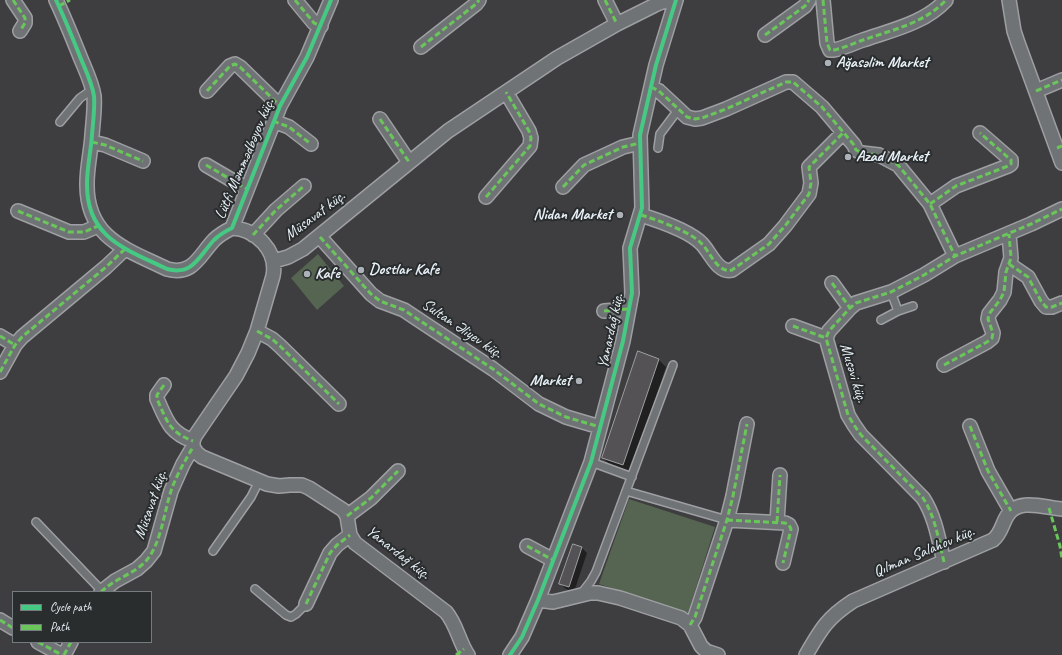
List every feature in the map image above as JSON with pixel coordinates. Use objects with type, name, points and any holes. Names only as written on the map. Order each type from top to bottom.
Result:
[{"type":"street","points":[[13,0],[25,18],[25,23],[20,31]]},
{"type":"street","points":[[295,0],[314,23],[321,26]]},
{"type":"street","name":"Lütfi Məmmədbəyov küç.","points":[[62,2],[94,97],[92,142],[87,194],[89,204],[98,226],[113,241],[125,248],[168,269],[182,271],[192,266],[215,239],[232,228],[273,121],[307,57],[331,0]]},
{"type":"street","points":[[421,47],[476,4],[479,0]]},
{"type":"street","points":[[604,0],[617,24]]},
{"type":"street","name":"Müsavat küç.","points":[[102,591],[115,581],[137,569],[146,561],[154,550],[171,491],[183,464],[200,428],[242,367],[257,331],[275,268],[274,261],[296,254],[320,237],[448,131],[556,58],[655,5],[662,2],[676,0]]},
{"type":"street","name":"Yanardağ küç.","points":[[510,655],[522,637],[538,600],[591,462],[600,427],[632,292],[630,248],[641,215],[642,202],[640,143],[651,87],[676,0]]},
{"type":"street","points":[[765,35],[805,6],[810,0]]},
{"type":"street","points":[[823,0],[826,43],[830,50],[834,50],[923,18],[936,10],[946,0]]},
{"type":"street","points":[[1009,0],[1016,37],[1059,147],[1062,164]]},
{"type":"street","points":[[207,91],[230,66],[235,64],[240,66],[280,106]]},
{"type":"street","points":[[1036,91],[1062,80]]},
{"type":"street","points":[[651,87],[659,91],[687,117],[695,119],[726,109],[786,82],[793,82],[822,107],[854,145],[856,150],[862,153],[879,155],[898,164],[930,204],[955,256]]},
{"type":"street","points":[[486,197],[530,146],[530,131],[506,92]]},
{"type":"street","points":[[380,119],[409,162]]},
{"type":"street","points":[[273,121],[288,127],[311,144]]},
{"type":"street","points":[[641,215],[657,220],[695,238],[701,243],[720,267],[725,270],[732,270],[769,244],[785,226],[809,194],[811,183],[810,167],[843,133]]},
{"type":"street","points":[[930,204],[956,186],[1011,164],[1011,160],[980,133]]},
{"type":"street","points":[[92,142],[105,145],[143,161]]},
{"type":"street","points":[[563,187],[584,165],[623,147],[640,143]]},
{"type":"street","points":[[206,165],[247,188]]},
{"type":"street","points":[[254,234],[276,210],[304,186]]},
{"type":"street","name":"Musəvi küç.","points":[[944,562],[927,504],[923,498],[861,435],[848,415],[826,338],[829,331],[850,308],[864,300],[891,292],[924,275],[955,256],[1009,234],[1062,209]]},
{"type":"street","points":[[18,211],[69,232],[84,232],[98,226]]},
{"type":"street","points":[[232,228],[240,228],[254,234],[266,246],[274,261]]},
{"type":"street","points":[[944,365],[992,338],[993,333],[988,319],[988,314],[1000,300],[1004,292],[1006,272],[1011,258],[1009,234]]},
{"type":"street","name":"Sultan Əliyev küç.","points":[[320,237],[371,294],[380,301],[404,310],[493,369],[539,404],[566,417],[600,427]]},
{"type":"street","points":[[0,372],[15,345],[22,337],[106,267],[125,248]]},
{"type":"street","points":[[1009,264],[1028,277],[1041,301],[1046,307],[1052,307],[1062,303]]},
{"type":"street","points":[[832,283],[850,308]]},
{"type":"street","points":[[604,311],[629,309]]},
{"type":"street","points":[[793,326],[826,338]]},
{"type":"street","points":[[257,331],[272,339],[280,346],[339,404]]},
{"type":"street","points":[[0,336],[15,345]]},
{"type":"street","points":[[164,385],[157,395],[157,399],[170,428],[193,444],[197,452],[202,457],[272,485],[302,485],[339,506],[347,516],[371,498],[398,471]]},
{"type":"street","points":[[690,625],[695,617],[727,520],[747,424]]},
{"type":"street","points":[[970,426],[988,471],[1011,511],[1016,507],[1029,504],[1062,509]]},
{"type":"street","points":[[777,522],[780,475]]},
{"type":"street","name":"Qılman Salahov küç.","points":[[806,655],[824,626],[838,611],[853,601],[993,540],[1002,528],[1011,511]]},
{"type":"street","name":"Yanardağ küç.","points":[[347,516],[350,535],[362,549],[446,612],[451,618],[463,653]]},
{"type":"street","points":[[727,520],[777,522],[789,525],[791,529],[783,563]]},
{"type":"street","points":[[306,604],[330,553],[337,545],[350,535]]},
{"type":"street","points":[[527,546],[553,560]]},
{"type":"street","points":[[538,600],[553,602],[598,593],[608,595],[676,617],[690,625],[701,646],[718,655]]},
{"type":"street","points":[[0,620],[12,627]]},
{"type":"street","points":[[40,643],[63,655],[70,643]]},
{"type":"lane","points":[[60,122],[80,98],[92,89]]},
{"type":"lane","points":[[658,148],[660,134],[678,110]]},
{"type":"lane","points":[[891,292],[898,311]]},
{"type":"lane","points":[[881,320],[898,311],[913,306]]},
{"type":"lane","points":[[579,596],[596,572],[673,365]]},
{"type":"lane","points":[[591,462],[632,477]]},
{"type":"lane","points":[[213,551],[251,498],[259,481]]},
{"type":"lane","points":[[626,491],[727,520]]},
{"type":"lane","points":[[36,522],[102,591]]},
{"type":"lane","points":[[255,589],[286,615],[291,617],[306,604]]},
{"type":"green space","points":[[318,254],[344,286],[317,310],[291,278]]},
{"type":"green space","points":[[629,499],[715,527],[688,613],[599,584]]},
{"type":"building","points":[[638,351],[659,359],[623,465],[602,458]]},
{"type":"building","points":[[573,544],[582,547],[569,587],[559,584]]},
{"type":"marked path","points":[[13,0],[25,18],[25,23],[20,31]]},
{"type":"marked path","points":[[59,6],[70,0]]},
{"type":"marked path","points":[[295,0],[314,23],[321,26]]},
{"type":"marked path","points":[[421,47],[476,4],[479,0]]},
{"type":"marked path","points":[[605,0],[617,24]]},
{"type":"marked path","points":[[765,35],[805,6],[809,0]]},
{"type":"marked path","points":[[823,0],[827,43],[830,50],[841,48],[908,25],[928,15],[946,0]]},
{"type":"marked path","points":[[207,91],[230,66],[235,64],[240,67],[280,106]]},
{"type":"marked path","points":[[1036,91],[1062,80]]},
{"type":"marked path","points":[[651,87],[659,91],[687,117],[695,119],[726,109],[786,82],[793,82],[822,107],[854,145],[856,150],[862,153],[879,155],[898,165],[930,204],[955,256]]},
{"type":"marked path","points":[[486,197],[530,146],[531,138],[529,131],[506,92]]},
{"type":"marked path","points":[[380,119],[409,162]]},
{"type":"marked path","points":[[273,121],[289,127],[311,144]]},
{"type":"marked path","points":[[641,215],[673,226],[697,239],[718,266],[723,269],[732,270],[769,244],[785,226],[809,194],[811,183],[809,167],[843,133]]},
{"type":"marked path","points":[[930,204],[956,186],[1011,164],[1011,160],[980,133]]},
{"type":"marked path","points":[[92,142],[105,145],[143,161]]},
{"type":"marked path","points":[[563,187],[584,165],[623,147],[640,143]]},
{"type":"marked path","points":[[1057,148],[1062,146]]},
{"type":"marked path","points":[[206,165],[247,189]]},
{"type":"marked path","points":[[253,235],[276,210],[304,186]]},
{"type":"marked path","points":[[944,562],[934,521],[923,498],[861,435],[848,415],[826,338],[829,331],[856,303],[891,292],[924,275],[955,256],[1031,224],[1062,209]]},
{"type":"marked path","points":[[18,211],[69,232],[84,232],[98,226]]},
{"type":"marked path","points":[[944,365],[992,338],[993,333],[988,319],[989,314],[1000,300],[1004,292],[1006,272],[1011,258],[1009,234]]},
{"type":"marked path","points":[[320,237],[371,294],[380,301],[404,310],[493,369],[539,404],[566,417],[600,427]]},
{"type":"marked path","points":[[0,372],[15,345],[22,337],[106,267],[125,249]]},
{"type":"marked path","points":[[1009,264],[1028,277],[1041,301],[1046,307],[1052,307],[1062,303]]},
{"type":"marked path","points":[[832,283],[850,308]]},
{"type":"marked path","points":[[604,311],[629,309]]},
{"type":"marked path","points":[[793,326],[826,338]]},
{"type":"marked path","points":[[257,331],[272,339],[280,346],[339,404]]},
{"type":"marked path","points":[[0,336],[15,345]]},
{"type":"marked path","points":[[164,385],[157,395],[157,399],[166,420],[179,434],[193,441]]},
{"type":"marked path","points":[[690,625],[695,617],[727,520],[747,424]]},
{"type":"marked path","points":[[970,426],[988,471],[1011,511]]},
{"type":"marked path","points":[[102,591],[106,587],[141,566],[151,554],[162,528],[173,485],[193,447]]},
{"type":"marked path","points":[[347,516],[371,498],[398,471]]},
{"type":"marked path","points":[[777,522],[780,475]]},
{"type":"marked path","points":[[1049,508],[1060,546],[1062,559]]},
{"type":"marked path","points":[[727,520],[785,523],[789,525],[791,529],[783,563]]},
{"type":"marked path","points":[[306,604],[330,553],[337,545],[350,535]]},
{"type":"marked path","points":[[527,546],[553,560]]},
{"type":"marked path","points":[[0,620],[12,627]]},
{"type":"marked path","points":[[40,643],[62,655]]},
{"type":"marked path","points":[[64,655],[70,643]]},
{"type":"marked path","points":[[456,655],[464,649]]},
{"type":"cycle path","points":[[56,0],[89,77],[94,96],[94,115],[87,183],[88,202],[93,217],[101,229],[123,248],[167,269],[176,270],[183,270],[195,263],[216,238],[232,228],[280,106],[307,57],[331,0]]},
{"type":"cycle path","points":[[510,655],[522,637],[538,600],[591,462],[623,341],[632,293],[630,248],[642,208],[640,135],[656,65],[676,0]]},
{"type":"place","name":"Ağasəlim Market","points":[[828,63]]},
{"type":"place","name":"Azad Market","points":[[848,157]]},
{"type":"place","name":"Nidan Market","points":[[620,215]]},
{"type":"place","name":"Dostlar Kafe","points":[[361,270]]},
{"type":"place","name":"Kafe","points":[[307,274]]},
{"type":"place","name":"Market","points":[[579,381]]}]
